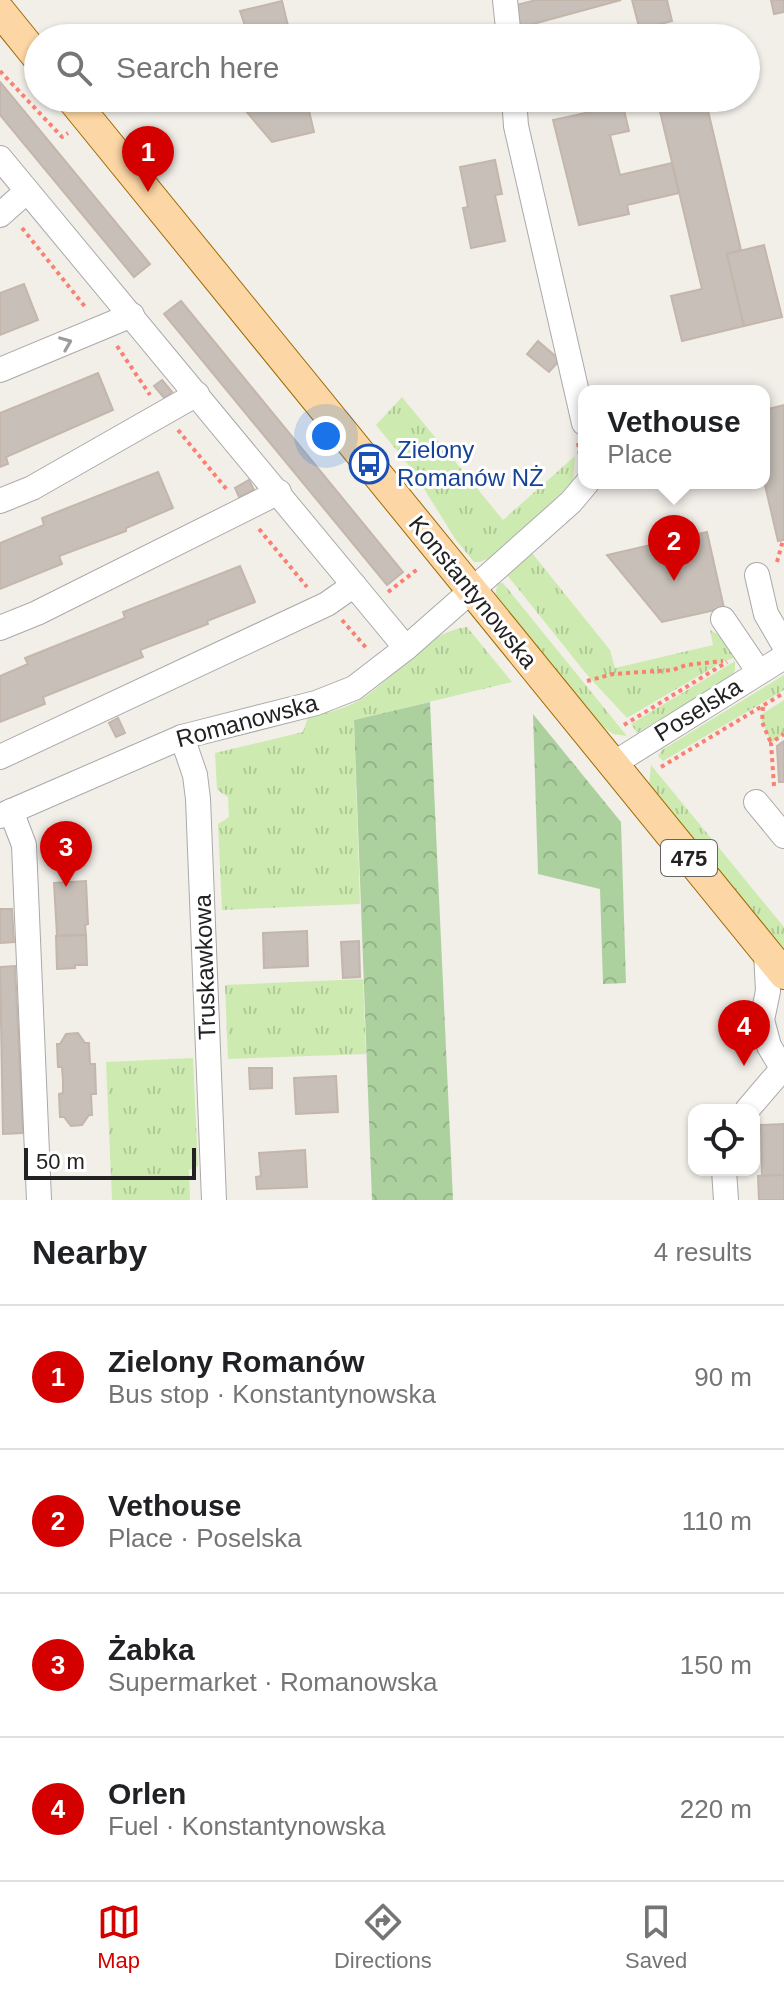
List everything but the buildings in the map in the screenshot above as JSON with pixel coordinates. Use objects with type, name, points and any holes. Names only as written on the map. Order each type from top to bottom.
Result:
[{"type":"main road","points":[[0,11],[24,41]]},
{"type":"main road","name":"Konstantynowska","points":[[82,112],[775,963]]},
{"type":"street","points":[[505,0],[508,24]]},
{"type":"street","points":[[515,112],[578,418]]},
{"type":"street","points":[[0,158],[406,648]]},
{"type":"street","points":[[4,212],[27,191]]},
{"type":"street","points":[[0,370],[132,315]]},
{"type":"street","points":[[0,501],[32,488],[197,394]]},
{"type":"street","name":"Romanowska","points":[[6,813],[182,737],[336,696],[354,688],[406,648],[571,502],[578,489]]},
{"type":"street","points":[[0,628],[37,613],[279,492]]},
{"type":"street","points":[[757,575],[766,614],[784,645]]},
{"type":"street","points":[[0,757],[327,604],[354,585]]},
{"type":"street","points":[[723,619],[759,672]]},
{"type":"street","name":"Poselska","points":[[613,764],[784,657]]},
{"type":"street","name":"Truskawkowa","points":[[182,737],[195,775],[198,799],[214,1200]]},
{"type":"street","points":[[765,796],[784,836]]},
{"type":"street","points":[[6,813],[24,845],[39,1200]]},
{"type":"street","points":[[752,1104],[783,1070],[769,1046],[762,1020],[775,963]]},
{"type":"street","points":[[724,1176],[726,1200]]},
{"type":"path","points":[[0,71],[24,95]]},
{"type":"path","points":[[40,112],[64,136]]},
{"type":"path","points":[[4,212],[104,328],[165,414],[315,597],[327,604],[382,667]]},
{"type":"path","points":[[372,606],[413,571],[428,563]]},
{"type":"path","points":[[587,681],[613,674],[673,670],[734,658],[624,725]]},
{"type":"path","points":[[661,767],[784,693]]},
{"type":"path","points":[[763,697],[762,722],[771,743],[765,796]]},
{"type":"path","points":[[771,743],[784,734]]},
{"type":"green space","points":[[402,397],[503,520],[575,456],[573,482],[492,557],[474,562],[456,540],[411,468],[376,425]]},
{"type":"green space","points":[[532,553],[610,650],[615,668],[713,645],[710,630],[721,636],[734,658],[627,718],[588,676],[507,575]]},
{"type":"green space","points":[[498,583],[503,583],[627,736],[613,734],[588,716],[495,594]]},
{"type":"green space","points":[[467,627],[512,682],[354,720],[360,904],[222,910],[218,824],[229,817],[228,797],[217,790],[215,753],[303,732],[308,717],[338,710],[359,700],[425,645],[452,630]]},
{"type":"green space","points":[[735,661],[732,676],[637,733],[631,724]]},
{"type":"green space","points":[[784,675],[784,690],[663,761],[658,756],[662,750]]},
{"type":"green space","points":[[784,700],[784,734],[771,743],[762,714]]},
{"type":"green space","points":[[430,702],[453,1200],[372,1200],[354,720]]},
{"type":"green space","points":[[533,714],[621,822],[626,983],[603,984],[600,889],[538,874]]},
{"type":"green space","points":[[651,765],[784,927],[784,955],[649,785]]},
{"type":"green space","points":[[363,979],[366,1054],[228,1059],[225,985]]},
{"type":"green space","points":[[193,1058],[198,1166],[189,1170],[190,1200],[112,1200],[106,1062]]},
{"type":"place","name":"Zielony Romanów","points":[[148,192]]},
{"type":"place","name":"Zielony Romanów NŻ","points":[[369,464]]},
{"type":"place","name":"Vethouse","points":[[674,581]]},
{"type":"place","name":"Żabka","points":[[66,887]]},
{"type":"place","name":"Orlen","points":[[744,1066]]}]
